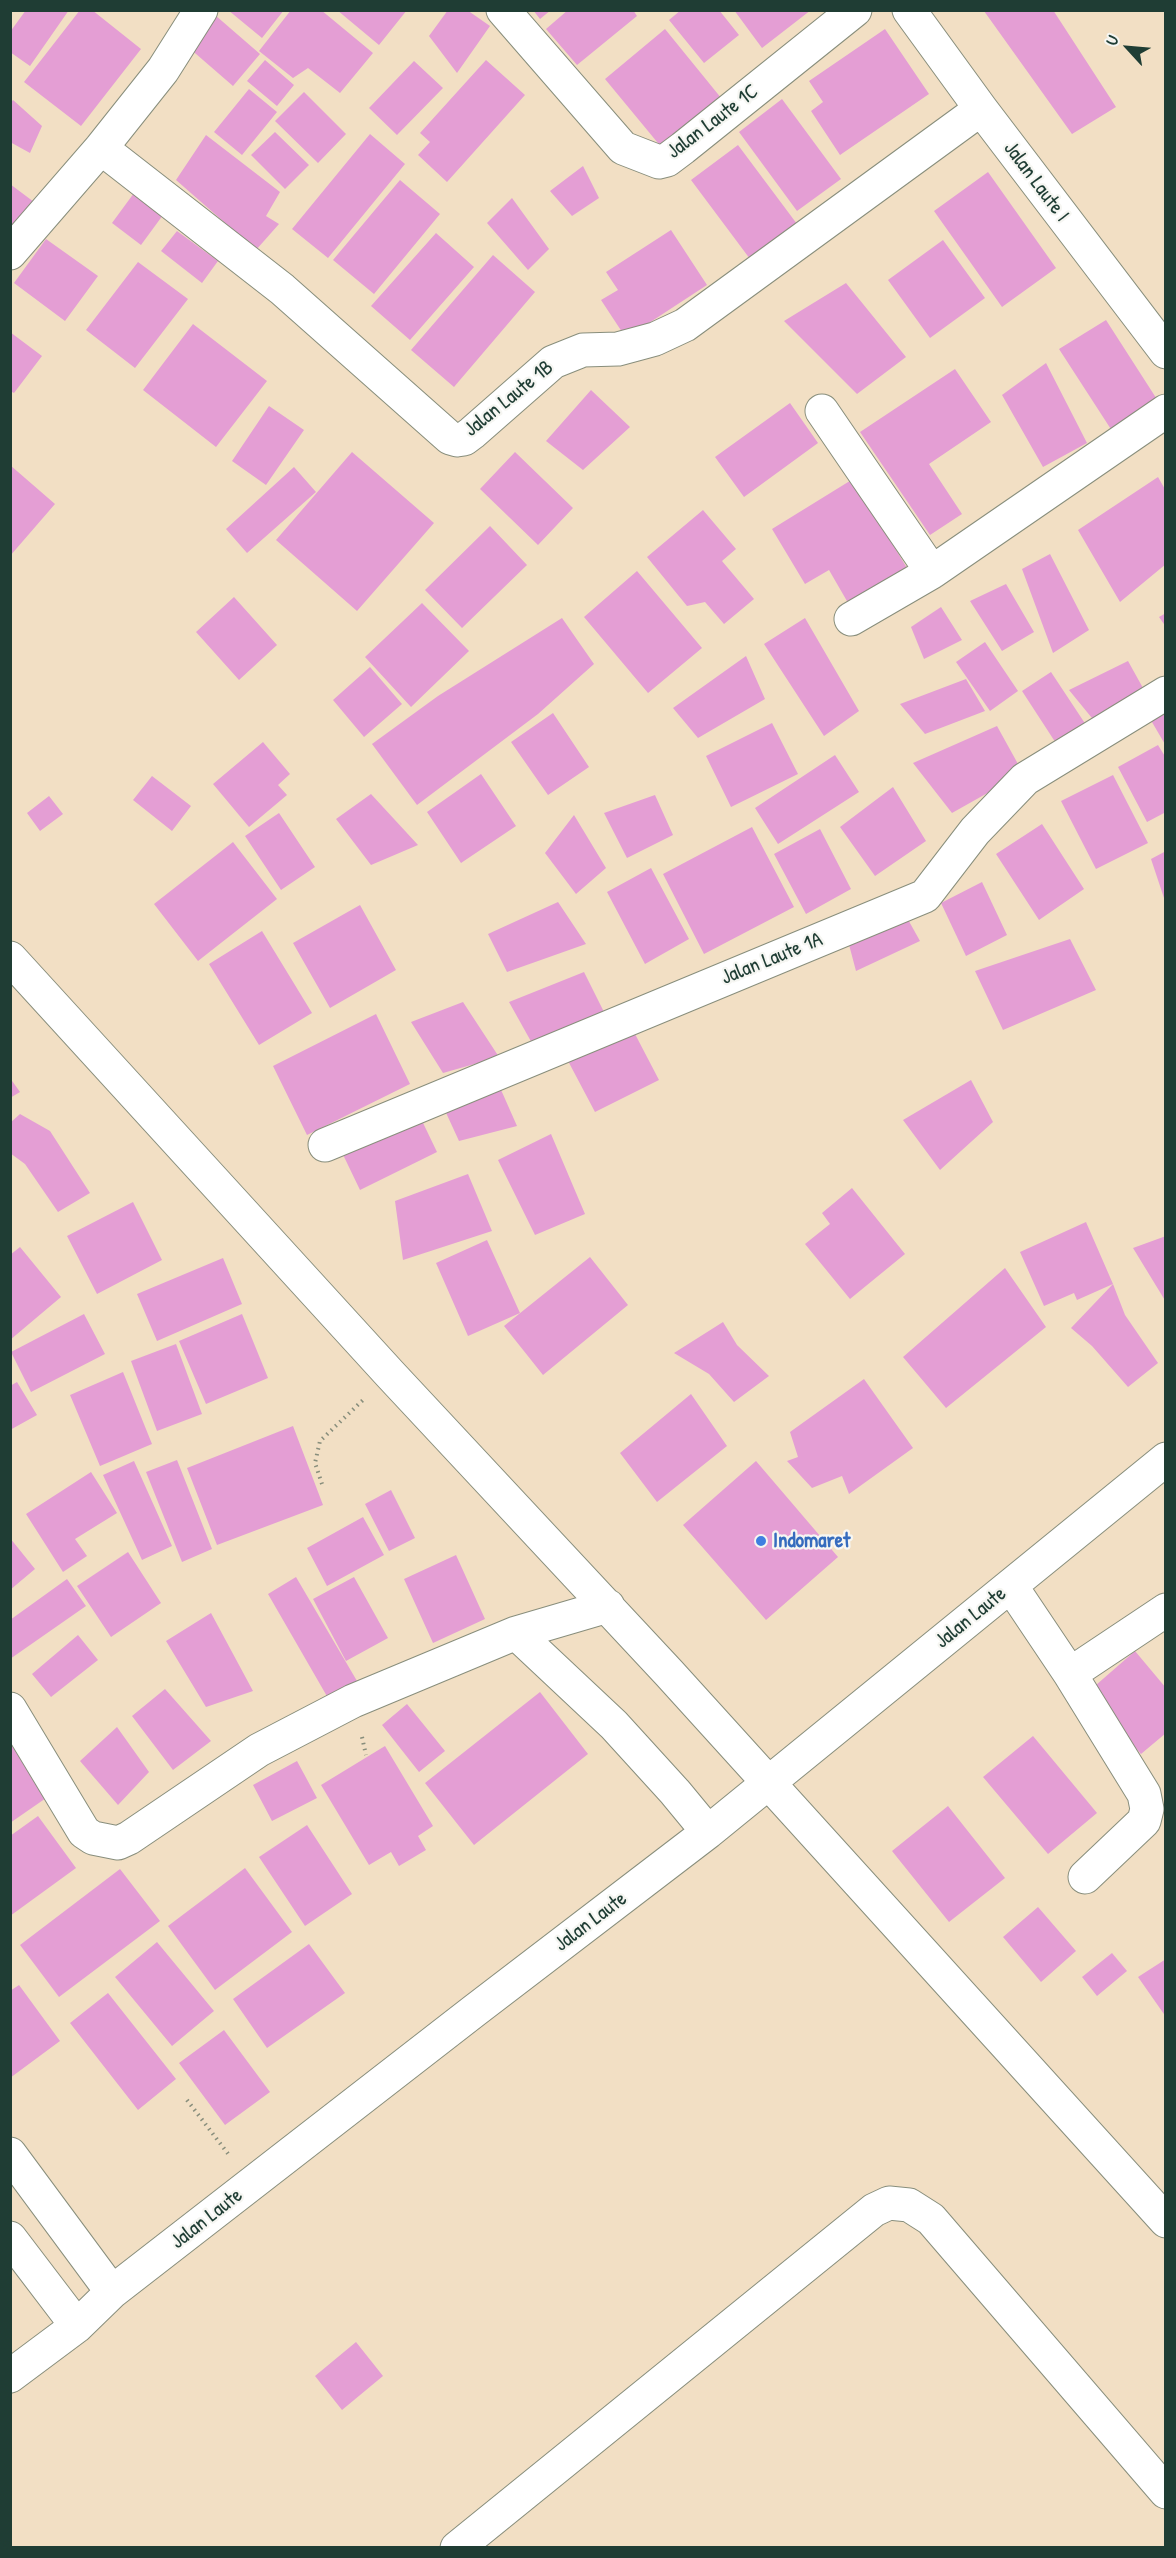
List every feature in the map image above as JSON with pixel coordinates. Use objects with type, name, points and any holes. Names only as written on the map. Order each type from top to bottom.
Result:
[{"type":"street","points":[[10,253],[101,148],[163,70],[201,10]]},
{"type":"street","name":"Jalan Laute 1C","points":[[503,10],[623,148],[659,162],[675,154],[855,10]]},
{"type":"street","name":"Jalan Laute I","points":[[909,10],[981,109],[1166,352]]},
{"type":"street","name":"Jalan Laute 1B","points":[[101,148],[282,288],[450,438],[457,440],[464,439],[472,433],[553,362],[583,350],[618,349],[655,339],[685,325],[981,109]]},
{"type":"street","points":[[822,411],[932,572]]},
{"type":"street","points":[[851,619],[932,572],[1166,411]]},
{"type":"street","name":"Jalan Laute 1A","points":[[325,1144],[925,896],[975,831],[1025,779],[1166,693]]},
{"type":"street","points":[[10,958],[390,1374],[608,1606],[1166,2221]]},
{"type":"street","name":"Jalan Laute","points":[[10,2376],[76,2326],[112,2292],[708,1832],[1166,1459]]},
{"type":"street","points":[[1011,1586],[1070,1674],[1144,1794],[1147,1809],[1144,1821],[1085,1877]]},
{"type":"street","points":[[10,1709],[84,1832],[93,1838],[118,1843],[129,1838],[259,1750],[353,1701],[516,1633],[608,1606]]},
{"type":"street","points":[[1070,1674],[1166,1610]]},
{"type":"street","points":[[516,1633],[614,1725],[708,1832]]},
{"type":"street","points":[[10,2154],[112,2292]]},
{"type":"street","points":[[457,2547],[874,2210],[889,2204],[909,2205],[931,2219],[1166,2492]]},
{"type":"street","points":[[10,2238],[76,2326]]},
{"type":"path","points":[[322,1484],[315,1463],[320,1441],[390,1374]]},
{"type":"path","points":[[187,2100],[251,2185]]},
{"type":"building","points":[[26,10],[69,10],[30,66],[10,52],[10,32]]},
{"type":"building","points":[[80,10],[92,10],[141,49],[81,126],[24,82]]},
{"type":"building","points":[[228,10],[284,10],[262,38]]},
{"type":"building","points":[[291,10],[321,10],[373,53],[340,93],[308,68],[293,78],[259,51]]},
{"type":"building","points":[[337,10],[407,10],[379,45]]},
{"type":"building","points":[[448,10],[467,10],[490,26],[457,73],[429,36]]},
{"type":"building","points":[[533,10],[551,10],[540,19]]},
{"type":"building","points":[[568,10],[633,10],[637,16],[577,65],[546,29]]},
{"type":"building","points":[[681,10],[719,10],[739,35],[704,63],[669,20]]},
{"type":"building","points":[[734,10],[811,10],[762,48]]},
{"type":"building","points":[[1053,10],[1116,107],[1072,134],[984,11]]},
{"type":"building","points":[[215,15],[260,54],[233,86],[188,47]]},
{"type":"building","points":[[665,29],[726,104],[667,154],[605,79]]},
{"type":"building","points":[[885,29],[929,94],[840,155],[811,111],[823,102],[809,81]]},
{"type":"building","points":[[265,60],[294,85],[277,106],[247,81]]},
{"type":"building","points":[[486,60],[525,95],[447,182],[418,155],[430,142],[420,133]]},
{"type":"building","points":[[414,61],[443,88],[397,135],[369,108]]},
{"type":"building","points":[[249,89],[277,112],[242,155],[214,132]]},
{"type":"building","points":[[304,92],[346,134],[318,163],[275,121]]},
{"type":"building","points":[[782,99],[841,179],[797,211],[739,132]]},
{"type":"building","points":[[13,100],[42,126],[30,153],[10,142],[10,103]]},
{"type":"building","points":[[275,132],[309,165],[285,189],[251,155]]},
{"type":"building","points":[[370,134],[405,164],[328,258],[292,229]]},
{"type":"building","points":[[206,135],[280,192],[266,216],[279,224],[256,250],[176,180]]},
{"type":"building","points":[[738,145],[800,228],[753,263],[691,180]]},
{"type":"building","points":[[583,166],[599,198],[572,216],[550,191]]},
{"type":"building","points":[[988,172],[1056,268],[1002,307],[934,211]]},
{"type":"building","points":[[400,180],[440,214],[374,294],[333,260]]},
{"type":"building","points":[[10,184],[34,202],[10,231]]},
{"type":"building","points":[[134,193],[163,215],[141,245],[112,223]]},
{"type":"building","points":[[512,198],[549,249],[528,270],[487,223]]},
{"type":"building","points":[[671,230],[707,285],[626,338],[601,300],[618,290],[606,272]]},
{"type":"building","points":[[177,231],[218,261],[202,283],[161,251]]},
{"type":"building","points":[[436,233],[474,267],[410,340],[371,306]]},
{"type":"building","points":[[46,239],[98,276],[65,321],[14,283]]},
{"type":"building","points":[[943,240],[985,298],[930,338],[888,280]]},
{"type":"building","points":[[493,255],[535,292],[454,387],[411,350]]},
{"type":"building","points":[[138,262],[188,299],[135,368],[86,330]]},
{"type":"building","points":[[846,283],[906,357],[857,394],[784,321]]},
{"type":"building","points":[[1106,320],[1160,404],[1116,437],[1059,349]]},
{"type":"building","points":[[193,324],[267,381],[216,447],[143,390]]},
{"type":"building","points":[[10,332],[42,356],[14,393],[10,391]]},
{"type":"building","points":[[1046,363],[1087,443],[1043,467],[1002,395]]},
{"type":"building","points":[[955,369],[991,422],[929,464],[962,514],[930,535],[860,432]]},
{"type":"building","points":[[591,390],[630,427],[583,470],[546,441]]},
{"type":"building","points":[[790,403],[818,443],[744,497],[715,457]]},
{"type":"building","points":[[269,406],[304,430],[266,485],[232,461]]},
{"type":"building","points":[[352,452],[434,523],[357,611],[276,540]]},
{"type":"building","points":[[515,452],[573,508],[538,545],[480,489]]},
{"type":"building","points":[[10,465],[55,504],[10,556]]},
{"type":"building","points":[[294,467],[316,492],[247,553],[226,529]]},
{"type":"building","points":[[1158,477],[1166,491],[1166,564],[1120,602],[1078,530]]},
{"type":"building","points":[[853,479],[910,573],[851,608],[829,570],[805,584],[772,529]]},
{"type":"building","points":[[703,510],[736,549],[722,561],[754,599],[724,624],[705,602],[687,606],[647,557]]},
{"type":"building","points":[[490,526],[527,565],[462,628],[425,590]]},
{"type":"building","points":[[1050,554],[1089,630],[1053,653],[1022,569]]},
{"type":"building","points":[[637,571],[702,648],[648,693],[584,617]]},
{"type":"building","points":[[1006,584],[1034,632],[1002,651],[970,601]]},
{"type":"building","points":[[234,597],[277,645],[239,680],[196,632]]},
{"type":"building","points":[[422,603],[469,651],[411,707],[365,657]]},
{"type":"building","points":[[941,607],[962,640],[924,659],[911,627]]},
{"type":"building","points":[[1166,613],[1166,627],[1159,617]]},
{"type":"building","points":[[562,618],[594,664],[538,714],[417,805],[372,744],[438,696]]},
{"type":"building","points":[[805,618],[859,711],[824,736],[764,644]]},
{"type":"building","points":[[985,642],[1018,691],[990,711],[956,662]]},
{"type":"building","points":[[746,656],[765,699],[698,738],[673,708]]},
{"type":"building","points":[[1128,661],[1148,697],[1096,723],[1069,690]]},
{"type":"building","points":[[370,667],[402,704],[364,737],[333,700]]},
{"type":"building","points":[[1051,672],[1092,734],[1063,754],[1022,691]]},
{"type":"building","points":[[966,679],[985,711],[925,734],[900,704]]},
{"type":"building","points":[[1166,708],[1166,746],[1149,717]]},
{"type":"building","points":[[553,713],[589,767],[548,795],[511,742]]},
{"type":"building","points":[[772,723],[798,774],[731,807],[706,756]]},
{"type":"building","points":[[997,726],[1023,773],[952,813],[913,763]]},
{"type":"building","points":[[263,742],[290,774],[278,785],[287,795],[249,827],[213,784]]},
{"type":"building","points":[[1158,745],[1166,758],[1166,812],[1147,822],[1118,767]]},
{"type":"building","points":[[835,755],[859,792],[778,844],[755,808]]},
{"type":"building","points":[[481,774],[516,826],[461,863],[427,812]]},
{"type":"building","points":[[1113,775],[1148,843],[1096,869],[1061,801]]},
{"type":"building","points":[[152,776],[191,806],[172,831],[133,800]]},
{"type":"building","points":[[893,787],[926,841],[875,876],[840,827]]},
{"type":"building","points":[[371,794],[418,845],[371,865],[336,819]]},
{"type":"building","points":[[655,795],[673,835],[627,858],[604,813]]},
{"type":"building","points":[[49,796],[63,814],[40,831],[27,813]]},
{"type":"building","points":[[279,813],[315,867],[281,890],[245,836]]},
{"type":"building","points":[[574,815],[606,868],[576,894],[545,853]]},
{"type":"building","points":[[1042,824],[1084,889],[1039,920],[996,854]]},
{"type":"building","points":[[752,827],[794,907],[704,954],[663,874]]},
{"type":"building","points":[[820,829],[851,889],[806,914],[774,854]]},
{"type":"building","points":[[233,842],[277,899],[198,961],[154,904]]},
{"type":"building","points":[[1166,851],[1166,901],[1165,901],[1151,859]]},
{"type":"building","points":[[651,868],[689,939],[645,964],[607,892]]},
{"type":"building","points":[[982,882],[1007,935],[966,956],[941,903]]},
{"type":"building","points":[[558,902],[586,944],[507,972],[488,934]]},
{"type":"building","points":[[360,905],[396,970],[330,1008],[293,943]]},
{"type":"building","points":[[901,907],[920,941],[856,971],[843,922]]},
{"type":"building","points":[[262,931],[312,1013],[259,1045],[209,964]]},
{"type":"building","points":[[1070,939],[1096,990],[1003,1030],[975,971]]},
{"type":"building","points":[[584,972],[607,1018],[533,1045],[509,1002]]},
{"type":"building","points":[[463,1002],[499,1057],[443,1073],[411,1022]]},
{"type":"building","points":[[376,1014],[410,1084],[307,1135],[273,1066]]},
{"type":"building","points":[[635,1034],[659,1080],[595,1112],[567,1059]]},
{"type":"building","points":[[494,1074],[517,1126],[459,1141],[442,1104]]},
{"type":"building","points":[[10,1078],[20,1092],[10,1098]]},
{"type":"building","points":[[971,1080],[993,1122],[940,1170],[903,1120]]},
{"type":"building","points":[[412,1100],[437,1152],[360,1190],[335,1138]]},
{"type":"building","points":[[20,1114],[50,1131],[90,1193],[58,1212],[25,1164],[10,1153],[10,1123]]},
{"type":"building","points":[[551,1134],[585,1214],[535,1235],[498,1160]]},
{"type":"building","points":[[468,1174],[492,1231],[403,1260],[395,1201]]},
{"type":"building","points":[[852,1188],[905,1254],[850,1299],[805,1244],[830,1224],[822,1213]]},
{"type":"building","points":[[133,1202],[162,1260],[97,1294],[67,1236]]},
{"type":"building","points":[[1086,1222],[1113,1284],[1077,1300],[1074,1293],[1044,1306],[1020,1252]]},
{"type":"building","points":[[1166,1236],[1166,1302],[1133,1248]]},
{"type":"building","points":[[487,1240],[520,1313],[468,1336],[436,1263]]},
{"type":"building","points":[[20,1247],[61,1297],[10,1340],[10,1255]]},
{"type":"building","points":[[590,1257],[628,1305],[543,1375],[504,1326]]},
{"type":"building","points":[[223,1258],[242,1304],[157,1341],[137,1294]]},
{"type":"building","points":[[1005,1268],[1046,1327],[946,1408],[903,1357]]},
{"type":"building","points":[[1113,1284],[1125,1315],[1158,1363],[1128,1387],[1092,1346],[1071,1328]]},
{"type":"building","points":[[84,1314],[105,1354],[31,1392],[11,1352]]},
{"type":"building","points":[[242,1314],[268,1378],[206,1404],[179,1341]]},
{"type":"building","points":[[723,1322],[737,1345],[769,1376],[734,1402],[709,1374],[674,1353]]},
{"type":"building","points":[[176,1344],[202,1414],[157,1431],[131,1361]]},
{"type":"building","points":[[123,1372],[152,1444],[100,1466],[70,1395]]},
{"type":"building","points":[[864,1379],[913,1448],[849,1494],[842,1476],[812,1488],[787,1461],[798,1457],[790,1432]]},
{"type":"building","points":[[17,1382],[37,1415],[10,1430],[10,1386]]},
{"type":"building","points":[[691,1394],[727,1446],[657,1502],[620,1453]]},
{"type":"building","points":[[293,1426],[323,1505],[217,1545],[187,1468]]},
{"type":"building","points":[[177,1460],[212,1549],[182,1562],[146,1472]]},
{"type":"building","points":[[134,1461],[172,1546],[142,1560],[103,1475]]},
{"type":"building","name":"Indomaret","points":[[756,1461],[838,1557],[766,1620],[683,1525]]},
{"type":"building","points":[[91,1472],[117,1513],[75,1539],[87,1556],[63,1572],[26,1514]]},
{"type":"building","points":[[391,1490],[415,1538],[389,1551],[365,1504]]},
{"type":"building","points":[[363,1517],[384,1555],[327,1586],[307,1548]]},
{"type":"building","points":[[10,1538],[35,1569],[10,1590]]},
{"type":"building","points":[[128,1552],[161,1603],[111,1637],[77,1586]]},
{"type":"building","points":[[456,1555],[485,1619],[433,1643],[404,1579]]},
{"type":"building","points":[[296,1577],[357,1681],[328,1698],[268,1594]]},
{"type":"building","points":[[354,1577],[388,1638],[346,1661],[313,1599]]},
{"type":"building","points":[[67,1579],[86,1606],[10,1659],[10,1620]]},
{"type":"building","points":[[211,1613],[253,1691],[206,1707],[166,1641]]},
{"type":"building","points":[[78,1635],[98,1660],[51,1697],[32,1674]]},
{"type":"building","points":[[1135,1651],[1166,1688],[1166,1733],[1141,1754],[1088,1692]]},
{"type":"building","points":[[165,1689],[211,1741],[173,1770],[132,1716]]},
{"type":"building","points":[[540,1692],[588,1754],[474,1845],[425,1783]]},
{"type":"building","points":[[407,1704],[445,1751],[419,1772],[382,1725]]},
{"type":"building","points":[[117,1727],[149,1772],[118,1805],[80,1761]]},
{"type":"building","points":[[1033,1736],[1097,1813],[1048,1854],[983,1777]]},
{"type":"building","points":[[10,1743],[49,1796],[10,1823]]},
{"type":"building","points":[[385,1746],[433,1826],[418,1836],[426,1850],[399,1866],[391,1852],[369,1865],[321,1785]]},
{"type":"building","points":[[297,1761],[317,1798],[272,1821],[253,1785]]},
{"type":"building","points":[[948,1806],[1005,1878],[949,1922],[892,1851]]},
{"type":"building","points":[[38,1816],[76,1868],[10,1916],[10,1836]]},
{"type":"building","points":[[307,1825],[352,1894],[305,1926],[259,1857]]},
{"type":"building","points":[[245,1868],[292,1932],[215,1990],[168,1926]]},
{"type":"building","points":[[120,1869],[160,1921],[59,1997],[20,1945]]},
{"type":"building","points":[[1038,1907],[1076,1951],[1041,1982],[1003,1937]]},
{"type":"building","points":[[157,1942],[214,2011],[172,2046],[115,1977]]},
{"type":"building","points":[[309,1944],[345,1993],[267,2048],[233,1999]]},
{"type":"building","points":[[1112,1953],[1127,1971],[1097,1996],[1082,1977]]},
{"type":"building","points":[[1166,1959],[1166,2017],[1138,1977]]},
{"type":"building","points":[[19,1985],[60,2041],[10,2078],[10,1991]]},
{"type":"building","points":[[108,1993],[176,2079],[138,2110],[70,2023]]},
{"type":"building","points":[[224,2030],[270,2092],[225,2125],[179,2063]]},
{"type":"building","points":[[356,2342],[383,2376],[342,2410],[315,2376]]},
{"type":"place","name":"Indomaret","points":[[761,1541]]}]
